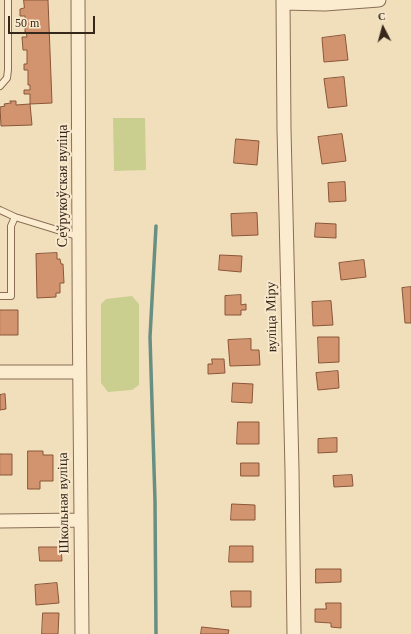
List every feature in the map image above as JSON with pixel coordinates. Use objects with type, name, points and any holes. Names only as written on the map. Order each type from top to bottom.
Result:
[{"type":"street","name":"Сеўрукоўская вуліца","points":[[78,0],[80,237],[79,372]]},
{"type":"street","points":[[283,2],[325,4],[379,0]]},
{"type":"street","name":"вуліца Міру","points":[[283,2],[284,129],[292,470],[294,634]]},
{"type":"street","points":[[0,372],[79,372]]},
{"type":"street","name":"Школьная вуліца","points":[[79,372],[82,634]]},
{"type":"street","points":[[0,520],[80,520]]},
{"type":"lane","points":[[0,86],[7,78],[8,70],[8,0]]},
{"type":"lane","points":[[0,210],[15,218],[80,237]]},
{"type":"lane","points":[[0,296],[11,296],[11,226],[15,218]]},
{"type":"green space","points":[[113,118],[145,118],[146,170],[114,171]]},
{"type":"green space","points":[[132,296],[139,304],[139,385],[132,390],[108,392],[101,383],[101,304],[106,299]]},
{"type":"building","points":[[24,0],[48,0],[52,103],[30,104],[30,94],[24,94],[24,90],[30,90],[30,85],[28,85],[28,70],[24,70],[24,64],[27,64],[27,50],[23,50],[22,37],[27,37],[25,32],[25,16],[20,16],[20,9],[24,8]]},
{"type":"building","points":[[345,35],[348,60],[324,62],[322,38]]},
{"type":"building","points":[[344,77],[347,106],[328,108],[324,79]]},
{"type":"building","points":[[10,101],[16,101],[16,105],[30,104],[32,125],[1,126],[0,107],[5,106],[4,104],[11,103]]},
{"type":"building","points":[[342,134],[346,161],[322,164],[318,137]]},
{"type":"building","points":[[236,139],[259,141],[257,165],[234,163]]},
{"type":"building","points":[[345,182],[346,201],[329,202],[328,183]]},
{"type":"building","points":[[257,213],[258,235],[232,236],[231,214]]},
{"type":"building","points":[[316,223],[336,224],[336,238],[315,237]]},
{"type":"building","points":[[57,253],[57,259],[60,259],[61,264],[63,264],[64,283],[60,283],[60,293],[56,293],[56,297],[37,298],[36,254]]},
{"type":"building","points":[[220,255],[242,256],[241,272],[219,270]]},
{"type":"building","points":[[364,260],[366,277],[341,280],[339,263]]},
{"type":"building","points":[[411,287],[411,323],[405,323],[402,288]]},
{"type":"building","points":[[241,295],[241,305],[246,304],[246,310],[241,310],[241,315],[225,315],[225,296]]},
{"type":"building","points":[[331,301],[333,325],[313,326],[312,302]]},
{"type":"building","points":[[0,310],[18,310],[18,335],[0,335]]},
{"type":"building","points":[[318,337],[339,337],[339,362],[319,363]]},
{"type":"building","points":[[251,339],[251,350],[259,350],[260,365],[230,366],[228,340]]},
{"type":"building","points":[[212,359],[224,359],[225,373],[208,374],[208,364],[212,364]]},
{"type":"building","points":[[338,371],[339,388],[318,390],[316,373]]},
{"type":"building","points":[[233,383],[253,384],[252,403],[232,402]]},
{"type":"building","points":[[5,394],[6,409],[0,410],[0,395]]},
{"type":"building","points":[[238,422],[259,422],[259,444],[237,444]]},
{"type":"building","points":[[337,438],[337,452],[318,453],[318,439]]},
{"type":"building","points":[[28,451],[43,451],[43,455],[53,455],[53,481],[40,481],[40,489],[28,489]]},
{"type":"building","points":[[0,454],[12,454],[12,475],[0,475]]},
{"type":"building","points":[[241,463],[259,463],[259,476],[241,476]]},
{"type":"building","points":[[352,475],[353,486],[334,487],[333,476]]},
{"type":"building","points":[[232,504],[255,505],[255,520],[231,520]]},
{"type":"building","points":[[230,546],[253,546],[253,562],[229,562]]},
{"type":"building","points":[[39,547],[61,547],[62,561],[40,561]]},
{"type":"building","points":[[316,569],[341,569],[341,582],[316,583]]},
{"type":"building","points":[[57,583],[59,603],[36,605],[35,585]]},
{"type":"building","points":[[231,591],[251,591],[251,607],[232,607]]},
{"type":"building","points":[[326,603],[341,603],[341,628],[331,627],[331,623],[315,622],[315,609],[326,609]]},
{"type":"building","points":[[43,613],[59,613],[58,634],[42,634]]},
{"type":"building","points":[[202,627],[229,630],[228,634],[201,634]]},
{"type":"waterway","points":[[156,226],[150,337],[155,501],[156,634]]}]
